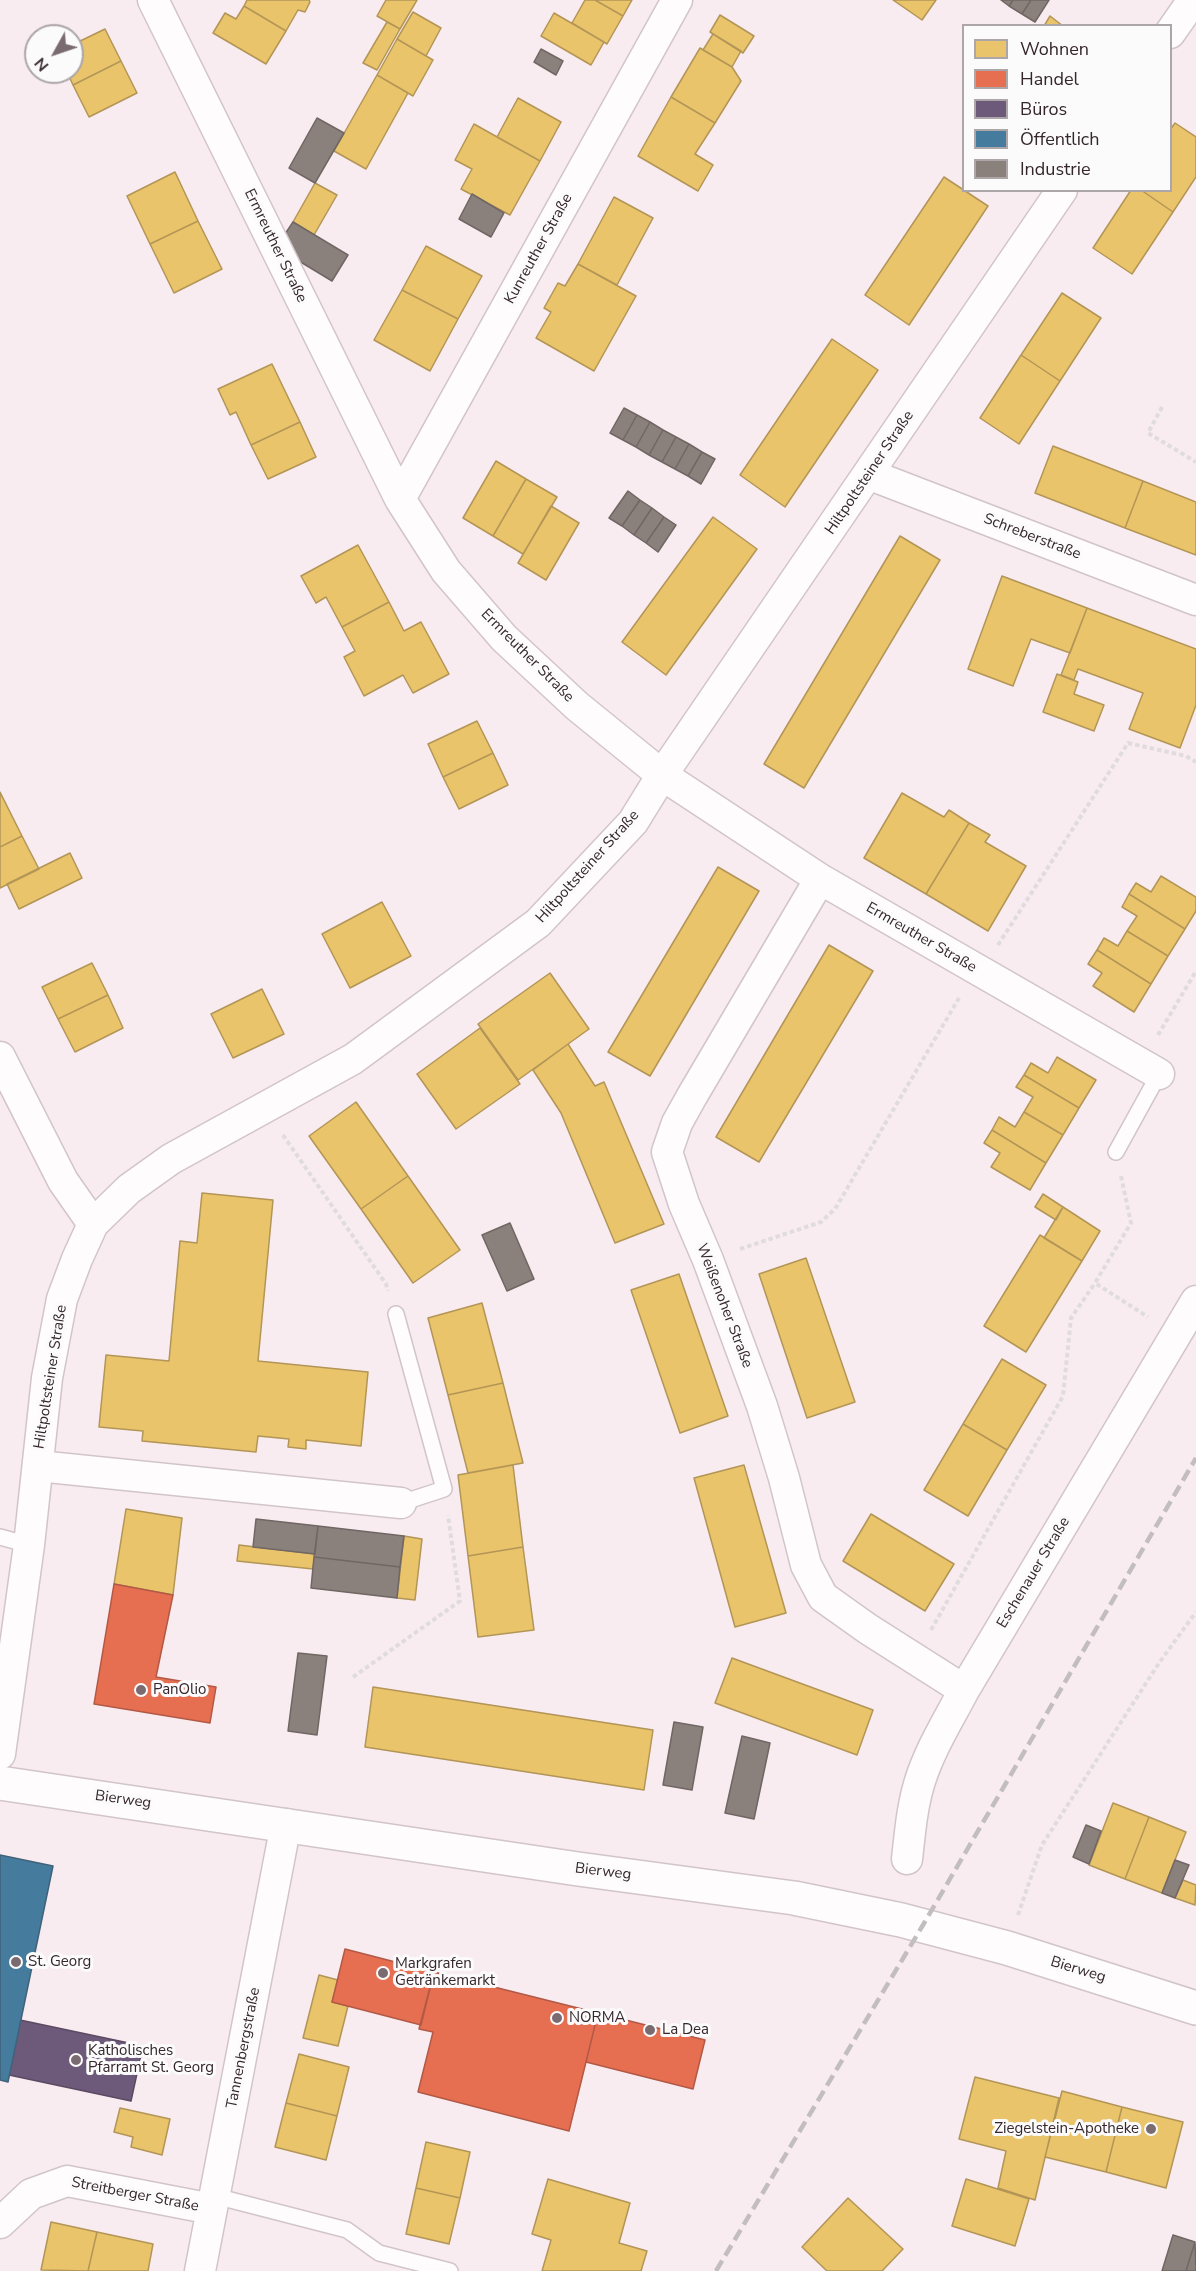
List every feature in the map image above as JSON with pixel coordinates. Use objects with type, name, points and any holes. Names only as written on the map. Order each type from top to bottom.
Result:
[{"type":"main road","name":"Bierweg","points":[[0,1783],[566,1867],[794,1898],[901,1920],[1007,1948],[1196,2008]]},
{"type":"street","name":"Ermreuther Straße","points":[[153,0],[400,499],[446,571],[504,638],[577,706],[662,775],[820,879],[1150,1069]]},
{"type":"street","name":"Kunreuther Straße","points":[[400,499],[677,0]]},
{"type":"street","points":[[1172,30],[1194,1]]},
{"type":"street","name":"Hiltpoltsteiner Straße","points":[[0,1754],[29,1545],[47,1378],[62,1299],[93,1224],[129,1189],[171,1159],[353,1059],[538,923],[633,822],[662,775],[1061,192]]},
{"type":"street","name":"Schreberstraße","points":[[868,474],[1196,600]]},
{"type":"street","name":"Weißenoher Straße","points":[[820,879],[692,1096],[677,1124],[668,1152],[684,1204],[708,1260],[762,1406],[784,1478],[806,1565],[823,1597],[868,1629],[964,1690]]},
{"type":"street","points":[[0,1057],[63,1181],[93,1224]]},
{"type":"street","name":"Eschenauer Straße","points":[[907,1859],[911,1822],[920,1781],[936,1744],[964,1690],[1196,1301]]},
{"type":"street","name":"Hiltpoltsteiner Straße","points":[[38,1466],[401,1503]]},
{"type":"street","name":"Tannenbergstraße","points":[[200,2271],[286,1824]]},
{"type":"street","name":"Streitberger Straße","points":[[0,2223],[31,2194],[67,2181],[214,2203]]},
{"type":"lane","points":[[1116,1152],[1150,1069]]},
{"type":"lane","points":[[396,1314],[444,1489],[401,1503]]},
{"type":"lane","points":[[0,1537],[29,1545]]},
{"type":"lane","points":[[214,2203],[347,2230],[379,2253],[450,2271]]},
{"type":"path","points":[[1162,407],[1148,433],[1196,462]]},
{"type":"path","points":[[708,1260],[821,1222],[835,1209],[978,971],[1128,743],[1186,756],[1196,762]]},
{"type":"path","points":[[1150,1069],[1196,970]]},
{"type":"path","points":[[271,1106],[278,1127],[386,1284],[396,1314]]},
{"type":"path","points":[[914,1658],[1063,1396],[1071,1318],[1131,1223],[1116,1152]]},
{"type":"path","points":[[1095,1283],[1176,1335]]},
{"type":"path","points":[[354,1677],[460,1601],[444,1489]]},
{"type":"path","points":[[1007,1948],[1042,1845],[1159,1663],[1196,1612]]},
{"type":"building: Wohnen","points":[[247,0],[309,0],[310,2],[305,12],[298,10],[286,31],[244,6]]},
{"type":"building: Wohnen","points":[[386,0],[417,0],[400,29],[377,16]]},
{"type":"building: Wohnen","points":[[585,0],[595,0],[623,16],[607,44],[572,23]]},
{"type":"building: Wohnen","points":[[595,0],[632,0],[623,16]]},
{"type":"building: Wohnen","points":[[893,0],[936,0],[922,20]]},
{"type":"building: Wohnen","points":[[244,6],[286,31],[266,64],[213,33],[225,13],[236,19]]},
{"type":"building: Wohnen","points":[[413,12],[441,28],[426,56],[397,39]]},
{"type":"building: Wohnen","points":[[554,13],[604,42],[591,65],[541,36]]},
{"type":"building: Wohnen","points":[[720,15],[754,36],[743,53],[710,32]]},
{"type":"building: Wohnen","points":[[1050,16],[1060,24],[1045,24]]},
{"type":"building: Wohnen","points":[[387,22],[400,29],[377,70],[363,63]]},
{"type":"building: Wohnen","points":[[105,29],[121,61],[84,80],[84,39]]},
{"type":"building: Wohnen","points":[[713,34],[741,51],[732,67],[703,50]]},
{"type":"building: Wohnen","points":[[397,39],[433,60],[413,96],[377,75]]},
{"type":"building: Wohnen","points":[[700,48],[732,67],[741,81],[715,123],[671,97]]},
{"type":"building: Wohnen","points":[[121,61],[137,93],[89,117],[73,85],[84,84],[84,80]]},
{"type":"building: Wohnen","points":[[377,75],[408,93],[366,169],[334,151]]},
{"type":"building: Wohnen","points":[[671,97],[715,123],[695,154],[713,165],[698,191],[638,156]]},
{"type":"building: Wohnen","points":[[518,98],[561,122],[540,161],[497,137]]},
{"type":"building: Wohnen","points":[[1175,123],[1196,137],[1196,177],[1173,212],[1144,192],[1172,192],[1172,127]]},
{"type":"building: Wohnen","points":[[474,124],[540,161],[510,215],[461,189],[472,169],[455,160]]},
{"type":"building: Wohnen","points":[[175,172],[198,221],[150,244],[127,196]]},
{"type":"building: Wohnen","points":[[944,177],[962,189],[962,192],[967,192],[988,206],[909,325],[865,295]]},
{"type":"building: Wohnen","points":[[315,183],[337,195],[314,235],[293,222]]},
{"type":"building: Wohnen","points":[[1130,192],[1144,192],[1173,212],[1132,274],[1093,248]]},
{"type":"building: Wohnen","points":[[614,197],[653,218],[617,285],[578,264]]},
{"type":"building: Wohnen","points":[[198,221],[222,269],[174,293],[150,244]]},
{"type":"building: Wohnen","points":[[426,246],[482,276],[458,319],[402,290]]},
{"type":"building: Wohnen","points":[[578,264],[636,296],[594,371],[536,338],[551,312],[544,308],[558,283],[565,286]]},
{"type":"building: Wohnen","points":[[402,290],[458,319],[430,371],[374,340]]},
{"type":"building: Wohnen","points":[[1062,293],[1101,318],[1060,381],[1021,355]]},
{"type":"building: Wohnen","points":[[832,339],[878,370],[785,507],[740,475]]},
{"type":"building: Wohnen","points":[[1021,355],[1060,381],[1019,444],[980,418]]},
{"type":"building: Wohnen","points":[[272,364],[300,422],[251,445],[236,412],[230,415],[218,389]]},
{"type":"building: Wohnen","points":[[300,422],[316,457],[268,479],[251,445]]},
{"type":"building: Wohnen","points":[[1053,446],[1143,481],[1125,528],[1035,493]]},
{"type":"building: Wohnen","points":[[496,461],[526,479],[493,536],[463,518]]},
{"type":"building: Wohnen","points":[[526,479],[557,497],[523,554],[493,536]]},
{"type":"building: Wohnen","points":[[1143,481],[1196,502],[1196,555],[1125,528]]},
{"type":"building: Wohnen","points":[[551,506],[579,523],[546,580],[518,563]]},
{"type":"building: Wohnen","points":[[713,517],[757,549],[666,675],[622,642]]},
{"type":"building: Wohnen","points":[[900,536],[940,560],[804,788],[764,764]]},
{"type":"building: Wohnen","points":[[358,545],[389,602],[342,627],[326,597],[316,603],[301,576]]},
{"type":"building: Wohnen","points":[[1002,576],[1087,608],[1070,653],[1031,639],[1013,686],[968,669]]},
{"type":"building: Wohnen","points":[[389,602],[404,631],[421,622],[449,674],[413,693],[403,675],[364,696],[344,657],[355,651],[342,627]]},
{"type":"building: Wohnen","points":[[1087,608],[1196,649],[1196,705],[1180,748],[1129,729],[1143,693],[1078,669],[1074,680],[1061,675]]},
{"type":"building: Wohnen","points":[[1057,674],[1078,682],[1074,694],[1104,705],[1094,731],[1043,712]]},
{"type":"building: Wohnen","points":[[477,721],[493,753],[443,777],[428,744]]},
{"type":"building: Wohnen","points":[[493,753],[508,785],[459,809],[443,777]]},
{"type":"building: Wohnen","points":[[0,792],[22,836],[0,847]]},
{"type":"building: Wohnen","points":[[902,793],[944,817],[949,810],[969,823],[926,894],[864,858]]},
{"type":"building: Wohnen","points":[[969,823],[990,835],[985,842],[1026,866],[988,931],[926,894]]},
{"type":"building: Wohnen","points":[[22,836],[39,869],[0,888],[0,847]]},
{"type":"building: Wohnen","points":[[70,853],[82,878],[19,909],[7,884]]},
{"type":"building: Wohnen","points":[[718,867],[759,891],[650,1076],[608,1052]]},
{"type":"building: Wohnen","points":[[1161,876],[1196,897],[1196,911],[1185,929],[1129,894],[1136,883],[1151,892]]},
{"type":"building: Wohnen","points":[[1129,894],[1185,929],[1168,956],[1127,931],[1137,916],[1122,907]]},
{"type":"building: Wohnen","points":[[382,902],[411,956],[350,988],[322,934]]},
{"type":"building: Wohnen","points":[[1127,931],[1168,956],[1151,984],[1097,950],[1104,938],[1118,946]]},
{"type":"building: Wohnen","points":[[829,945],[873,971],[759,1162],[716,1137]]},
{"type":"building: Wohnen","points":[[1097,950],[1151,984],[1134,1012],[1093,986],[1102,973],[1088,964]]},
{"type":"building: Wohnen","points":[[92,963],[108,995],[58,1019],[42,987]]},
{"type":"building: Wohnen","points":[[550,973],[589,1029],[518,1080],[478,1024]]},
{"type":"building: Wohnen","points":[[262,989],[284,1034],[233,1058],[211,1014]]},
{"type":"building: Wohnen","points":[[108,995],[123,1028],[75,1052],[58,1019]]},
{"type":"building: Wohnen","points":[[480,1028],[520,1084],[456,1129],[417,1074]]},
{"type":"building: Wohnen","points":[[568,1044],[595,1086],[604,1082],[664,1224],[615,1243],[561,1113],[533,1070]]},
{"type":"building: Wohnen","points":[[1057,1057],[1096,1080],[1079,1108],[1024,1075],[1031,1063],[1048,1073]]},
{"type":"building: Wohnen","points":[[1024,1075],[1079,1108],[1063,1135],[1024,1112],[1033,1097],[1016,1087]]},
{"type":"building: Wohnen","points":[[356,1102],[408,1176],[361,1209],[309,1136]]},
{"type":"building: Wohnen","points":[[1024,1112],[1063,1135],[1046,1163],[992,1130],[999,1117],[1015,1127]]},
{"type":"building: Wohnen","points":[[992,1130],[1046,1163],[1030,1190],[991,1167],[1000,1153],[984,1143]]},
{"type":"building: Wohnen","points":[[408,1176],[460,1250],[413,1283],[361,1209]]},
{"type":"building: Wohnen","points":[[202,1193],[273,1200],[258,1361],[368,1372],[361,1446],[306,1440],[306,1449],[288,1447],[289,1439],[258,1436],[256,1452],[142,1441],[143,1431],[99,1427],[106,1355],[169,1361],[180,1241],[197,1243]]},
{"type":"building: Wohnen","points":[[1043,1194],[1063,1207],[1056,1220],[1035,1207]]},
{"type":"building: Wohnen","points":[[1063,1207],[1100,1231],[1082,1261],[1044,1238]]},
{"type":"building: Wohnen","points":[[1040,1235],[1082,1261],[1026,1352],[984,1326]]},
{"type":"building: Wohnen","points":[[806,1258],[855,1402],[807,1418],[759,1274]]},
{"type":"building: Wohnen","points":[[679,1274],[728,1416],[680,1433],[631,1290]]},
{"type":"building: Wohnen","points":[[482,1303],[503,1383],[448,1395],[428,1318]]},
{"type":"building: Wohnen","points":[[1002,1359],[1046,1385],[1007,1450],[963,1424]]},
{"type":"building: Wohnen","points":[[503,1383],[523,1463],[468,1473],[448,1395]]},
{"type":"building: Wohnen","points":[[963,1424],[1007,1450],[968,1516],[924,1490]]},
{"type":"building: Wohnen","points":[[513,1465],[523,1547],[468,1556],[458,1475]]},
{"type":"building: Wohnen","points":[[744,1465],[786,1613],[735,1627],[694,1478]]},
{"type":"building: Wohnen","points":[[126,1509],[182,1518],[173,1595],[114,1584]]},
{"type":"building: Wohnen","points":[[871,1514],[954,1564],[925,1611],[843,1561]]},
{"type":"building: Wohnen","points":[[404,1536],[422,1539],[415,1600],[397,1598]]},
{"type":"building: Wohnen","points":[[239,1545],[315,1554],[313,1569],[237,1561]]},
{"type":"building: Wohnen","points":[[523,1547],[534,1630],[478,1637],[468,1556]]},
{"type":"building: Wohnen","points":[[732,1658],[873,1710],[857,1755],[715,1703]]},
{"type":"building: Wohnen","points":[[373,1687],[653,1730],[644,1790],[365,1747]]},
{"type":"building: Wohnen","points":[[1113,1803],[1149,1817],[1125,1879],[1089,1865]]},
{"type":"building: Wohnen","points":[[1149,1817],[1186,1832],[1162,1893],[1125,1879]]},
{"type":"building: Wohnen","points":[[1183,1880],[1196,1885],[1195,1905],[1175,1898]]},
{"type":"building: Wohnen","points":[[319,1975],[338,1980],[332,2002],[348,2006],[338,2046],[303,2038]]},
{"type":"building: Wohnen","points":[[299,2054],[349,2067],[337,2116],[286,2103]]},
{"type":"building: Wohnen","points":[[975,2077],[1059,2098],[1035,2200],[998,2188],[1006,2151],[959,2139]]},
{"type":"building: Wohnen","points":[[1062,2091],[1122,2107],[1106,2172],[1045,2157]]},
{"type":"building: Wohnen","points":[[286,2103],[337,2116],[326,2160],[275,2147]]},
{"type":"building: Wohnen","points":[[1122,2107],[1183,2122],[1166,2188],[1106,2172]]},
{"type":"building: Wohnen","points":[[120,2108],[170,2119],[162,2155],[131,2147],[133,2137],[114,2132]]},
{"type":"building: Wohnen","points":[[426,2142],[470,2152],[460,2198],[416,2188]]},
{"type":"building: Wohnen","points":[[548,2179],[630,2203],[619,2243],[647,2251],[641,2271],[542,2271],[551,2240],[532,2234]]},
{"type":"building: Wohnen","points":[[966,2179],[1029,2199],[1015,2246],[952,2226]]},
{"type":"building: Wohnen","points":[[416,2188],[460,2198],[449,2244],[406,2234]]},
{"type":"building: Wohnen","points":[[848,2198],[903,2249],[882,2271],[827,2271],[802,2247]]},
{"type":"building: Wohnen","points":[[51,2222],[97,2232],[88,2271],[41,2270]]},
{"type":"building: Wohnen","points":[[97,2232],[153,2244],[148,2271],[88,2271]]},
{"type":"building: Handel","points":[[114,1584],[173,1595],[156,1677],[216,1687],[210,1723],[94,1704]]},
{"type":"building: Handel","points":[[345,1949],[434,1972],[421,2025],[332,2002]]},
{"type":"building: Handel","points":[[434,1972],[598,2013],[569,2131],[418,2092],[433,2032],[419,2029]]},
{"type":"building: Handel","points":[[598,2013],[705,2040],[693,2089],[586,2062]]},
{"type":"building: Büros","points":[[20,2020],[143,2046],[131,2101],[9,2075]]},
{"type":"building: Öffentlich","name":"St. Georg","points":[[0,1855],[53,1866],[8,2082],[0,2080]]},
{"type":"building: Industrie","points":[[1001,0],[1013,0],[1009,6]]},
{"type":"building: Industrie","points":[[1013,0],[1031,0],[1022,14],[1009,6]]},
{"type":"building: Industrie","points":[[1031,0],[1049,0],[1035,22],[1022,14]]},
{"type":"building: Industrie","points":[[541,49],[563,61],[556,75],[534,62]]},
{"type":"building: Industrie","points":[[317,118],[344,133],[315,183],[289,168]]},
{"type":"building: Industrie","points":[[472,194],[504,213],[491,237],[459,219]]},
{"type":"building: Industrie","points":[[293,222],[348,255],[332,281],[299,261],[285,234]]},
{"type":"building: Industrie","points":[[624,408],[637,415],[623,440],[610,433]]},
{"type":"building: Industrie","points":[[637,415],[650,422],[636,447],[623,440]]},
{"type":"building: Industrie","points":[[650,422],[663,430],[649,455],[636,447]]},
{"type":"building: Industrie","points":[[663,430],[676,437],[662,462],[649,455]]},
{"type":"building: Industrie","points":[[676,437],[689,444],[675,469],[662,462]]},
{"type":"building: Industrie","points":[[689,444],[702,452],[688,476],[675,469]]},
{"type":"building: Industrie","points":[[702,452],[715,459],[701,484],[688,476]]},
{"type":"building: Industrie","points":[[628,491],[640,500],[622,526],[609,518]]},
{"type":"building: Industrie","points":[[640,500],[652,508],[634,535],[622,526]]},
{"type":"building: Industrie","points":[[652,508],[664,517],[646,543],[634,535]]},
{"type":"building: Industrie","points":[[664,517],[676,525],[658,552],[646,543]]},
{"type":"building: Industrie","points":[[510,1223],[534,1279],[507,1291],[482,1235]]},
{"type":"building: Industrie","points":[[256,1519],[318,1526],[315,1554],[253,1547]]},
{"type":"building: Industrie","points":[[318,1526],[404,1536],[400,1567],[314,1557]]},
{"type":"building: Industrie","points":[[314,1557],[400,1567],[397,1598],[311,1588]]},
{"type":"building: Industrie","points":[[298,1653],[327,1656],[317,1735],[288,1731]]},
{"type":"building: Industrie","points":[[674,1722],[703,1727],[692,1790],[663,1785]]},
{"type":"building: Industrie","points":[[742,1736],[770,1743],[754,1819],[725,1813]]},
{"type":"building: Industrie","points":[[1086,1825],[1101,1831],[1089,1864],[1073,1857]]},
{"type":"building: Industrie","points":[[1175,1860],[1189,1865],[1175,1898],[1162,1893]]},
{"type":"building: Industrie","points":[[1173,2235],[1195,2242],[1186,2271],[1162,2271]]},
{"type":"building: Industrie","points":[[1195,2242],[1196,2271],[1186,2271]]},
{"type":"railway","points":[[716,2271],[923,1925],[1196,1458]]},
{"type":"place","name":"PanOlio","points":[[141,1690]]},
{"type":"place","name":"St. Georg","points":[[16,1962]]},
{"type":"place","name":"Markgrafen Getränkemarkt","points":[[383,1973]]},
{"type":"place","name":"NORMA","points":[[557,2018]]},
{"type":"place","name":"La Dea","points":[[650,2030]]},
{"type":"place","name":"Katholisches Pfarramt St. Georg","points":[[76,2060]]},
{"type":"place","name":"Ziegelstein-Apotheke","points":[[1151,2129]]}]
